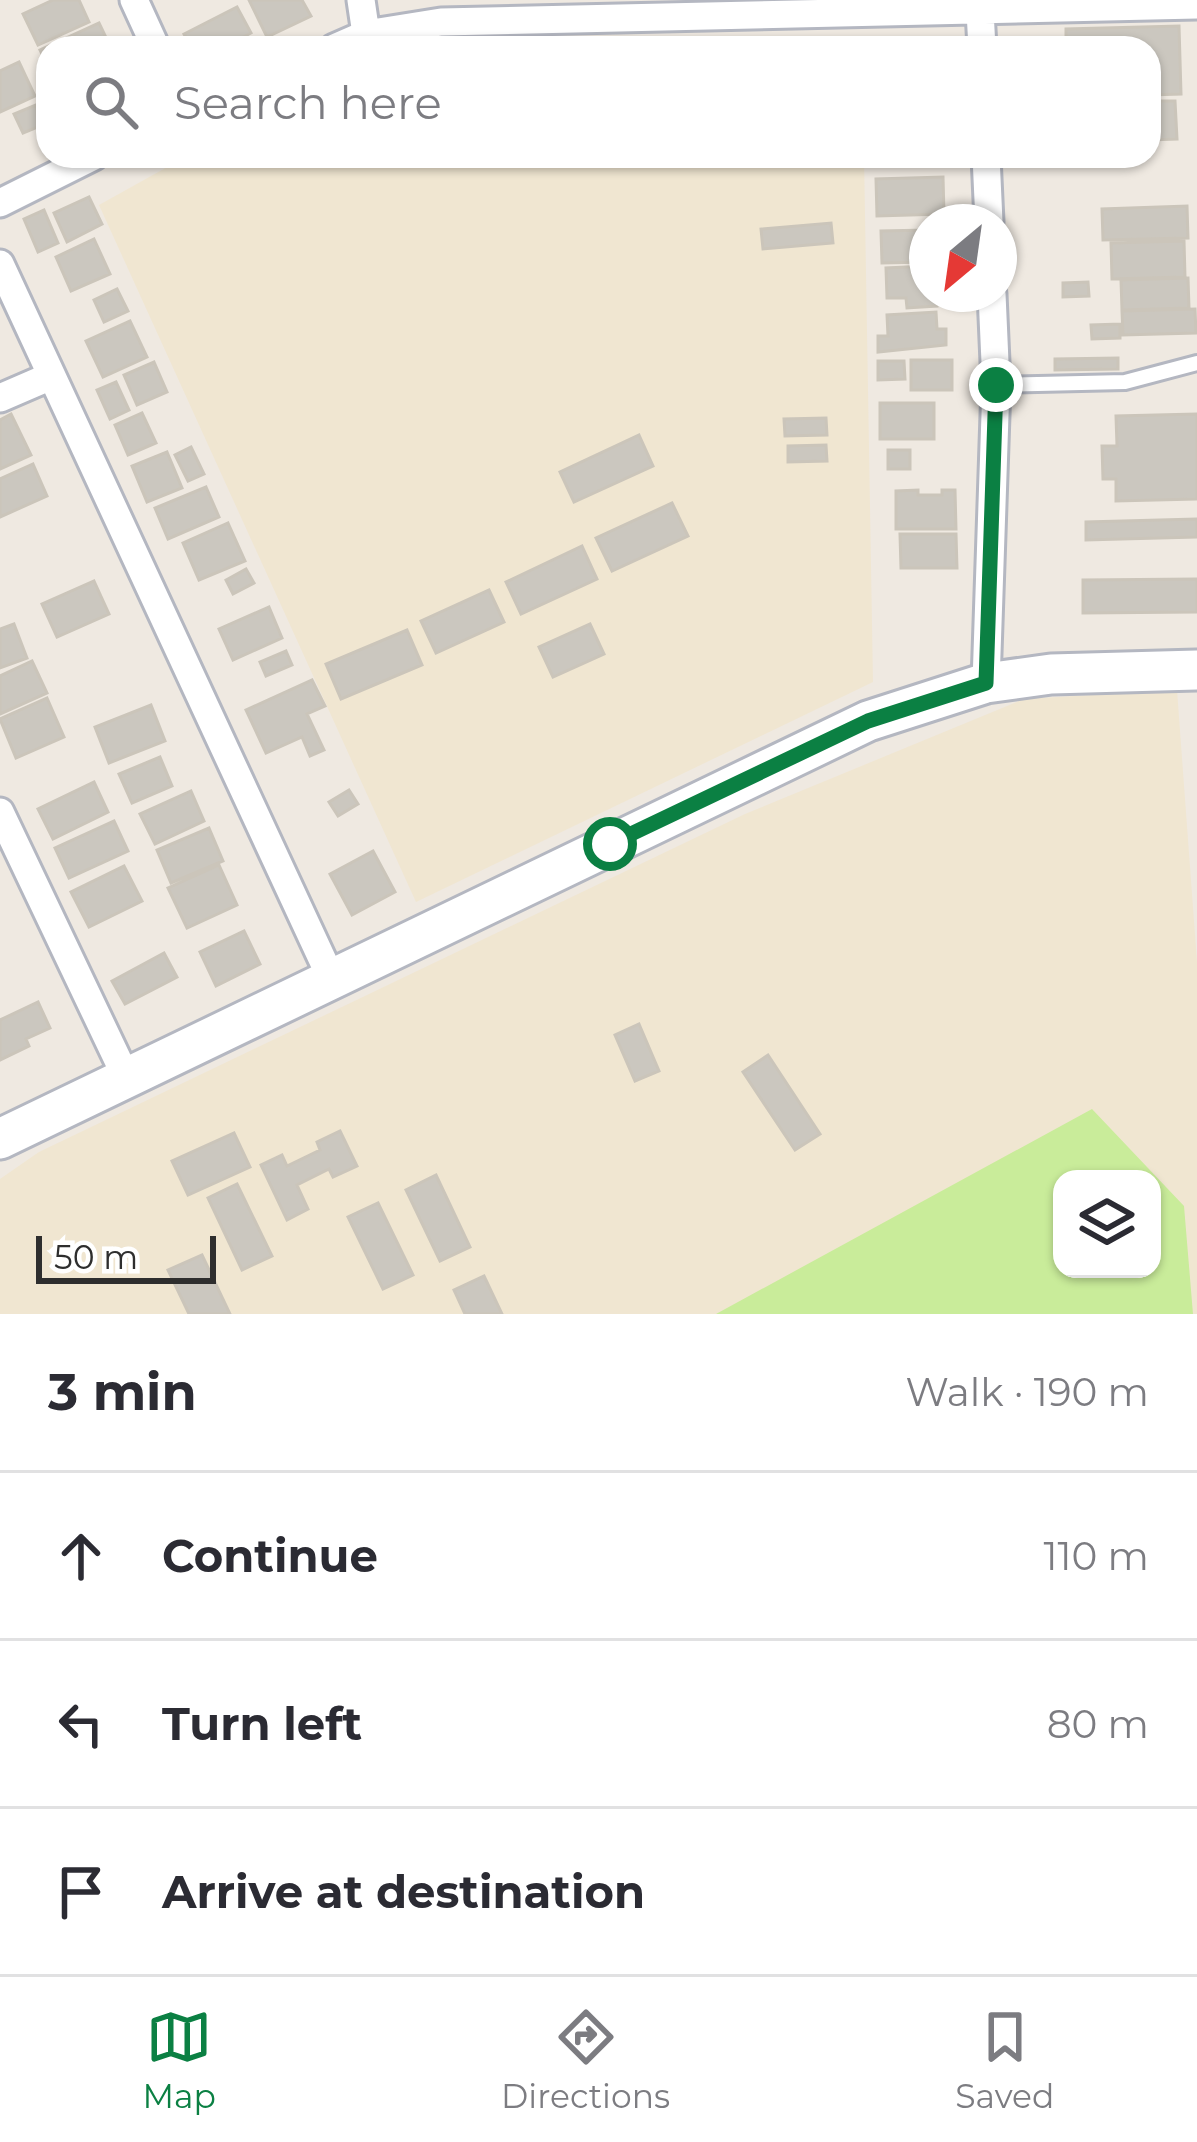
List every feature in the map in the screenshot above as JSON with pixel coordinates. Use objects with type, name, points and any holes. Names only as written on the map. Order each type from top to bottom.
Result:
[{"type":"street","points":[[134,0],[150,36]]},
{"type":"street","points":[[361,0],[366,34]]},
{"type":"street","points":[[361,36],[568,9],[980,11],[1197,5]]},
{"type":"street","points":[[980,11],[981,36]]},
{"type":"street","points":[[0,203],[70,168]]},
{"type":"street","points":[[987,168],[988,204]]},
{"type":"street","points":[[0,264],[332,979]]},
{"type":"street","points":[[986,683],[996,385],[993,312]]},
{"type":"street","points":[[0,398],[51,376]]},
{"type":"street","points":[[0,1138],[868,721],[986,683],[1052,674],[1197,670]]},
{"type":"street","points":[[0,812],[126,1077]]},
{"type":"lane","points":[[996,385],[1125,382],[1197,363]]},
{"type":"shaded area","points":[[165,168],[864,168],[873,682],[416,902],[99,205]]},
{"type":"shaded area","points":[[1177,690],[1197,962],[1197,1314],[0,1314],[0,1179],[39,1152],[745,814],[1024,699]]},
{"type":"green space","points":[[1092,1109],[1150,1170],[1053,1170],[1053,1278],[1161,1278],[1161,1182],[1184,1206],[1193,1314],[716,1314]]},
{"type":"building","points":[[53,0],[79,0],[89,22],[58,36],[36,36],[36,41],[23,14]]},
{"type":"building","points":[[249,0],[302,0],[311,16],[267,36]]},
{"type":"building","points":[[237,7],[251,33],[245,36],[184,34]]},
{"type":"building","points":[[99,23],[105,36],[71,36]]},
{"type":"building","points":[[1179,26],[1181,94],[1161,95],[1161,36],[1066,36],[1066,29]]},
{"type":"building","points":[[19,62],[35,96],[0,112],[0,71]]},
{"type":"building","points":[[1161,101],[1175,101],[1177,139],[1161,140]]},
{"type":"building","points":[[36,105],[36,128],[23,133],[14,114]]},
{"type":"building","points":[[943,177],[944,204],[909,204],[909,215],[877,216],[876,179]]},
{"type":"building","points":[[89,197],[102,224],[67,242],[54,213]]},
{"type":"building","points":[[1187,206],[1188,238],[1103,240],[1102,209]]},
{"type":"building","points":[[44,210],[58,243],[38,252],[24,219]]},
{"type":"building","points":[[831,223],[833,243],[763,249],[761,229]]},
{"type":"building","points":[[909,230],[909,262],[882,263],[881,231]]},
{"type":"building","points":[[94,239],[110,274],[71,291],[56,257]]},
{"type":"building","points":[[1184,241],[1185,277],[1112,279],[1111,243]]},
{"type":"building","points":[[909,267],[909,308],[906,298],[887,298],[886,268]]},
{"type":"building","points":[[1188,278],[1189,308],[1122,310],[1121,280]]},
{"type":"building","points":[[1088,282],[1089,296],[1063,297],[1063,283]]},
{"type":"building","points":[[117,289],[128,311],[104,322],[94,300]]},
{"type":"building","points":[[1195,309],[1196,333],[1123,335],[1122,311]]},
{"type":"building","points":[[936,312],[937,329],[946,329],[946,345],[878,352],[878,336],[888,336],[887,315]]},
{"type":"building","points":[[130,321],[147,357],[103,377],[86,341]]},
{"type":"building","points":[[1120,324],[1120,338],[1092,339],[1091,325]]},
{"type":"building","points":[[1118,358],[1118,369],[1055,370],[1055,359]]},
{"type":"building","points":[[911,360],[952,360],[952,390],[911,390]]},
{"type":"building","points":[[878,361],[904,361],[905,379],[878,380]]},
{"type":"building","points":[[154,362],[167,392],[137,405],[124,375]]},
{"type":"building","points":[[116,382],[129,410],[110,419],[97,390]]},
{"type":"building","points":[[880,403],[934,403],[934,439],[880,439]]},
{"type":"building","points":[[142,413],[156,443],[128,455],[115,425]]},
{"type":"building","points":[[11,414],[31,455],[0,469],[0,420]]},
{"type":"building","points":[[1197,414],[1197,499],[1116,501],[1116,479],[1103,479],[1102,446],[1117,446],[1116,416]]},
{"type":"building","points":[[826,418],[827,435],[785,436],[784,419]]},
{"type":"building","points":[[639,435],[653,466],[574,502],[560,472]]},
{"type":"building","points":[[826,445],[827,461],[788,462],[788,446]]},
{"type":"building","points":[[191,447],[204,474],[188,481],[175,455]]},
{"type":"building","points":[[888,450],[910,450],[910,469],[888,469]]},
{"type":"building","points":[[167,452],[182,488],[147,502],[132,466]]},
{"type":"building","points":[[33,464],[47,496],[0,517],[0,479]]},
{"type":"building","points":[[206,487],[219,517],[168,539],[155,508]]},
{"type":"building","points":[[918,490],[918,495],[942,495],[942,490],[955,490],[956,529],[896,529],[896,491]]},
{"type":"building","points":[[672,503],[688,536],[612,571],[596,538]]},
{"type":"building","points":[[1197,519],[1197,537],[1086,540],[1086,522]]},
{"type":"building","points":[[228,523],[245,561],[199,580],[183,543]]},
{"type":"building","points":[[900,534],[956,534],[957,568],[901,568]]},
{"type":"building","points":[[582,546],[597,579],[521,614],[506,582]]},
{"type":"building","points":[[246,569],[254,583],[233,594],[226,580]]},
{"type":"building","points":[[1197,579],[1197,612],[1083,613],[1083,580]]},
{"type":"building","points":[[94,581],[109,614],[57,637],[42,604]]},
{"type":"building","points":[[489,590],[504,622],[436,653],[421,621]]},
{"type":"building","points":[[269,607],[282,638],[233,660],[219,629]]},
{"type":"building","points":[[14,624],[27,658],[0,668],[0,629]]},
{"type":"building","points":[[590,624],[604,654],[553,677],[539,647]]},
{"type":"building","points":[[407,630],[422,665],[341,699],[326,664]]},
{"type":"building","points":[[286,651],[292,665],[266,676],[260,662]]},
{"type":"building","points":[[32,661],[47,693],[0,714],[0,676]]},
{"type":"building","points":[[312,680],[325,706],[307,714],[324,750],[310,756],[302,737],[266,753],[246,710]]},
{"type":"building","points":[[47,698],[64,737],[16,758],[0,719]]},
{"type":"building","points":[[151,705],[165,741],[109,763],[95,727]]},
{"type":"building","points":[[160,757],[172,786],[132,803],[119,774]]},
{"type":"building","points":[[94,782],[108,812],[53,839],[38,809]]},
{"type":"building","points":[[349,790],[358,804],[338,816],[329,802]]},
{"type":"building","points":[[191,791],[204,821],[155,844],[140,814]]},
{"type":"building","points":[[114,821],[128,851],[69,878],[55,848]]},
{"type":"building","points":[[209,828],[223,861],[171,883],[157,850]]},
{"type":"building","points":[[373,851],[395,892],[352,915],[330,874]]},
{"type":"building","points":[[219,865],[237,905],[187,928],[168,888]]},
{"type":"building","points":[[124,866],[142,901],[89,927],[71,892]]},
{"type":"building","points":[[244,931],[260,964],[216,986],[200,952]]},
{"type":"building","points":[[164,953],[177,977],[125,1004],[112,981]]},
{"type":"building","points":[[38,1002],[50,1028],[26,1039],[29,1046],[0,1060],[0,1020]]},
{"type":"building","points":[[639,1024],[659,1071],[635,1081],[615,1035]]},
{"type":"building","points":[[768,1055],[820,1134],[795,1150],[743,1072]]},
{"type":"building","points":[[340,1131],[357,1166],[333,1177],[329,1169],[297,1185],[308,1209],[287,1220],[261,1165],[282,1155],[287,1166],[320,1150],[317,1142]]},
{"type":"building","points":[[234,1133],[250,1167],[188,1195],[172,1161]]},
{"type":"building","points":[[436,1175],[470,1247],[440,1261],[406,1190]]},
{"type":"building","points":[[237,1184],[272,1256],[242,1270],[208,1198]]},
{"type":"building","points":[[378,1203],[413,1275],[383,1289],[348,1217]]},
{"type":"building","points":[[202,1255],[230,1314],[189,1314],[168,1270]]},
{"type":"building","points":[[484,1276],[502,1314],[465,1314],[454,1290]]},
{"type":"route","points":[[610,844],[868,721],[986,683],[996,385]]}]
